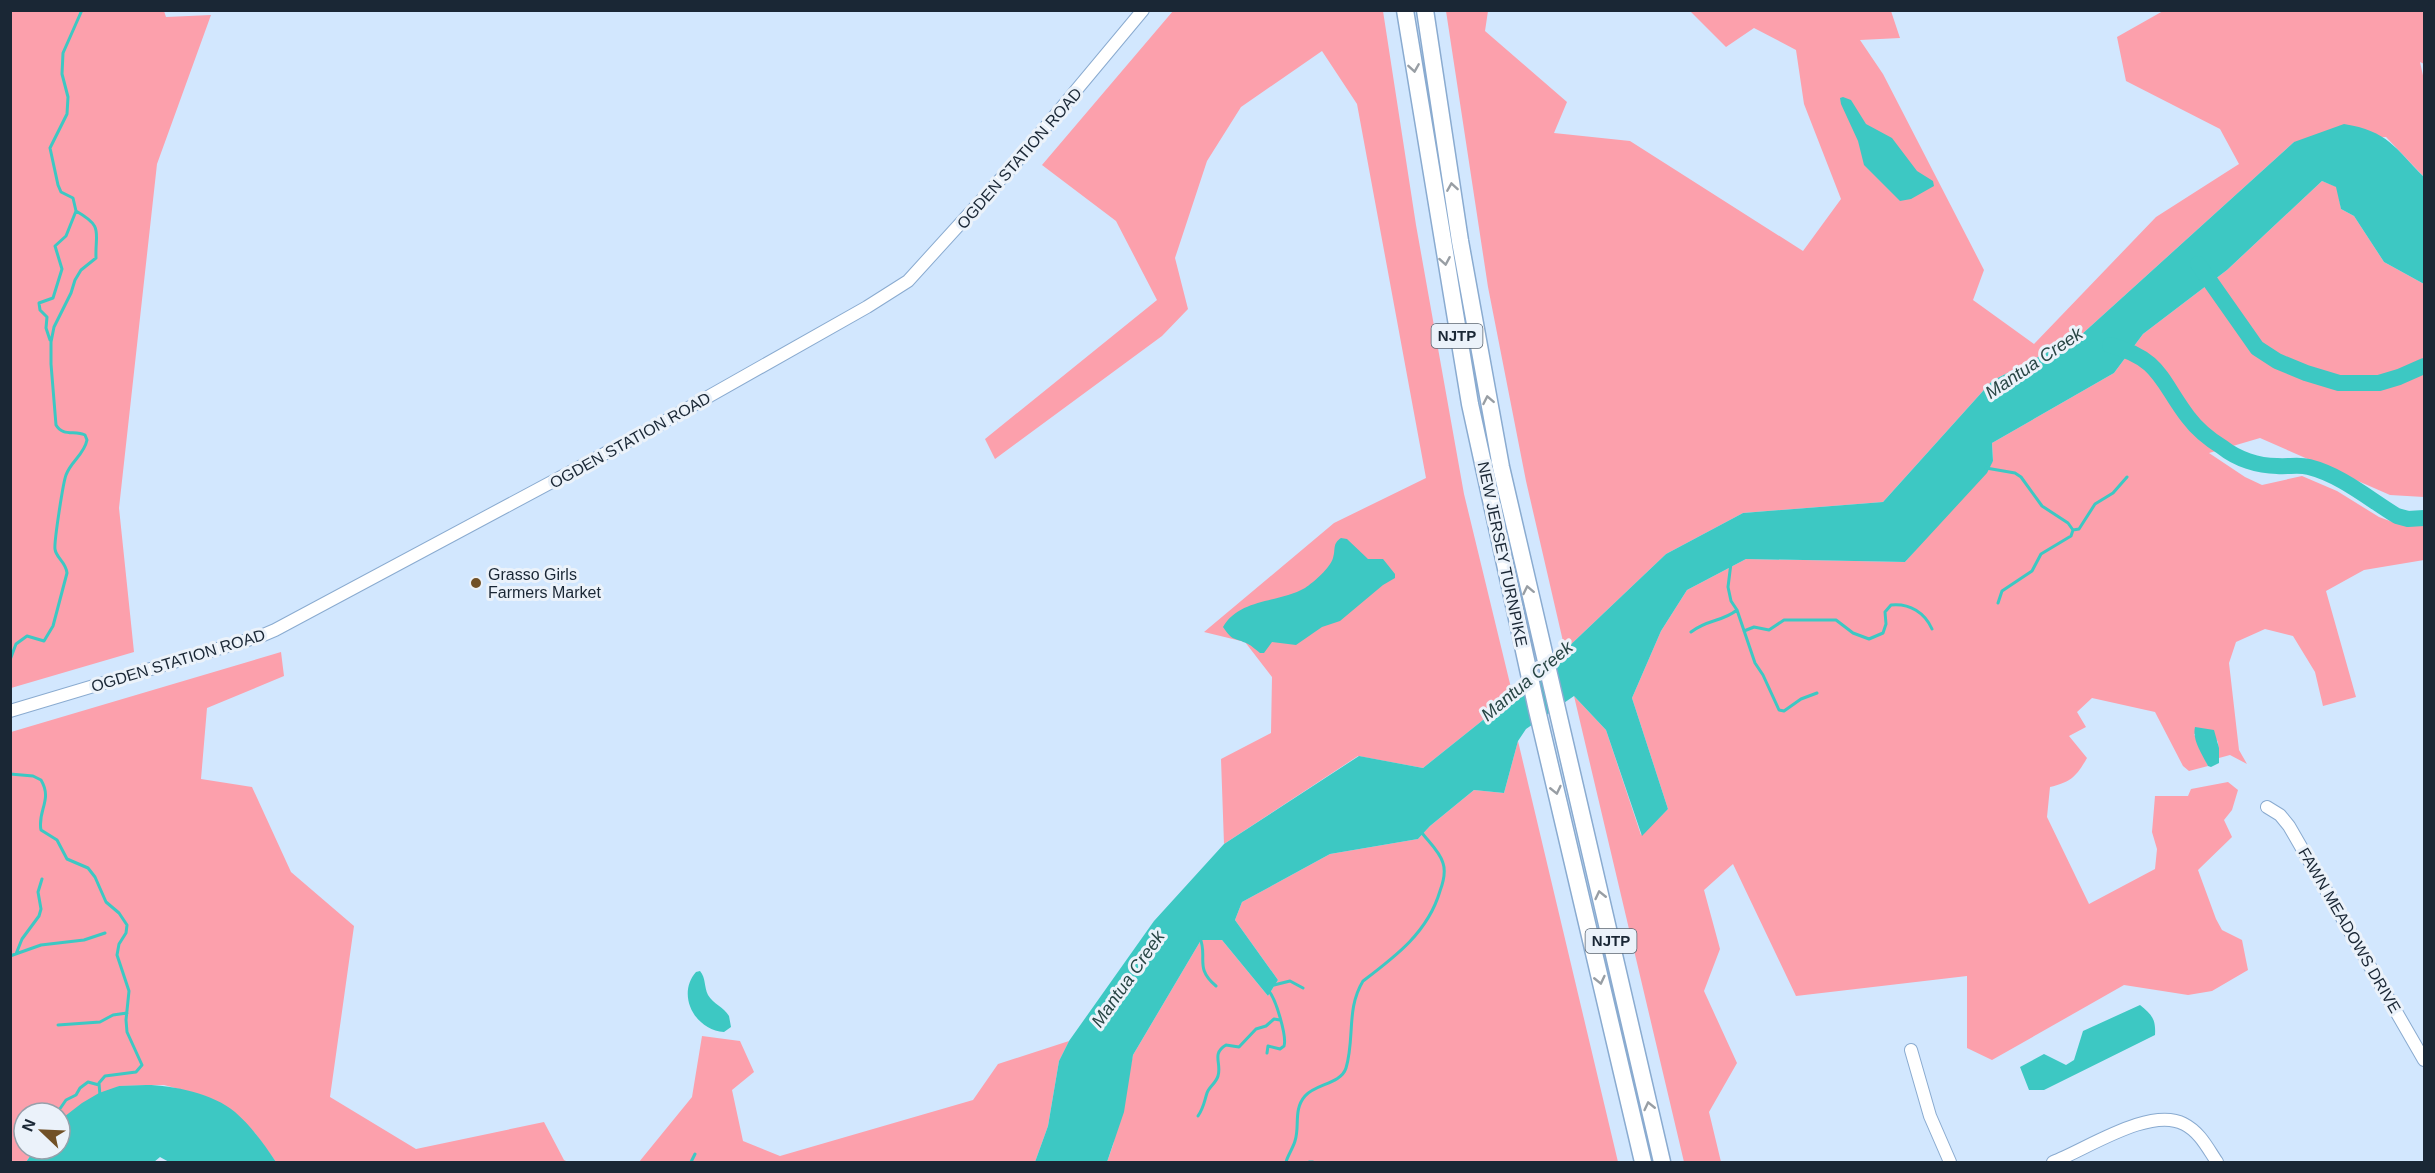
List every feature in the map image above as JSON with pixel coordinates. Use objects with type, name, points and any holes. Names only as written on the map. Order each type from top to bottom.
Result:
[{"type":"highway","name":"NEW JERSEY TURNPIKE","points":[[1405,10],[1470,404],[1543,733],[1643,1162]]},
{"type":"highway","name":"NEW JERSEY TURNPIKE","points":[[1425,10],[1480,355],[1501,467],[1662,1162]]},
{"type":"street","name":"OGDEN STATION ROAD","points":[[10,711],[275,630],[660,424],[867,308],[918,273],[1018,160],[1143,10]]},
{"type":"street","name":"FAWN MEADOWS DRIVE","points":[[2267,807],[2280,815],[2289,826],[2424,1060]]},
{"type":"street","points":[[1911,1050],[1930,1116],[1950,1162]]},
{"type":"street","points":[[2053,1162],[2143,1122],[2162,1118],[2184,1124],[2202,1139],[2217,1162]]},
{"type":"shaded area","points":[[11,11],[164,11],[166,17],[211,15],[157,164],[119,508],[134,652],[11,688]]},
{"type":"shaded area","points":[[1173,11],[1383,11],[1416,225],[1464,494],[1513,696],[1423,768],[1358,756],[1224,844],[1221,759],[1271,733],[1272,677],[1245,642],[1204,632],[1334,523],[1426,478],[1357,104],[1322,51],[1241,107],[1207,161],[1175,258],[1188,309],[1162,336],[995,459],[985,439],[1157,300],[1116,221],[1042,165]]},
{"type":"shaded area","points":[[1446,11],[1488,11],[1485,31],[1567,102],[1554,133],[1630,141],[1803,251],[1841,199],[1804,104],[1796,50],[1754,28],[1726,47],[1690,11],[1891,11],[1900,38],[1860,40],[1883,74],[1984,270],[1973,300],[2034,344],[2156,217],[2239,164],[2220,129],[2126,81],[2117,37],[2163,11],[2424,11],[2424,64],[2420,62],[2424,80],[2424,177],[2386,137],[2294,142],[2081,335],[1992,381],[1883,502],[1743,513],[1666,554],[1565,650],[1526,481],[1488,287]]},
{"type":"shaded area","points":[[2322,181],[2337,187],[2341,209],[2354,216],[2384,262],[2424,284],[2424,497],[2390,495],[2260,438],[2209,453],[2245,477],[2262,485],[2302,476],[2337,491],[2379,517],[2398,524],[2424,522],[2424,560],[2364,570],[2326,591],[2356,697],[2323,706],[2315,672],[2293,636],[2265,629],[2236,642],[2229,663],[2239,750],[2247,764],[2230,755],[2219,758],[2218,742],[2214,736],[2194,734],[2208,766],[2189,771],[2183,766],[2155,712],[2092,698],[2077,712],[2086,727],[2069,736],[2087,758],[2072,778],[2050,787],[2047,817],[2089,904],[2155,869],[2157,849],[2152,832],[2155,796],[2188,796],[2191,789],[2228,782],[2238,790],[2232,810],[2224,820],[2232,837],[2198,870],[2222,930],[2242,940],[2248,970],[2212,991],[2188,995],[2124,985],[1992,1060],[1967,1048],[1967,976],[1796,996],[1733,864],[1704,890],[1720,949],[1704,991],[1737,1063],[1709,1112],[1721,1162],[1684,1162],[1574,696],[1606,730],[1641,835],[1668,809],[1632,698],[1661,631],[1687,590],[1746,559],[1905,562],[1993,461],[1992,443],[2114,373],[2143,334],[2227,270]]},
{"type":"shaded area","points":[[281,652],[284,676],[207,708],[201,779],[252,787],[291,872],[354,926],[330,1097],[416,1149],[544,1122],[564,1160],[568,1162],[276,1162],[255,1133],[205,1096],[164,1085],[119,1086],[72,1113],[72,1101],[12,1101],[12,1161],[27,1161],[11,1162],[11,732]]},
{"type":"shaded area","points":[[1518,741],[1618,1162],[1107,1162],[1113,1145],[1133,1055],[1201,940],[1222,940],[1268,996],[1278,980],[1235,920],[1242,902],[1330,854],[1418,839],[1430,826],[1474,790],[1504,793]]},
{"type":"shaded area","points":[[702,1036],[740,1041],[754,1072],[732,1090],[743,1141],[780,1156],[973,1100],[998,1064],[1069,1041],[1059,1061],[1048,1126],[1035,1162],[639,1162],[692,1097]]},
{"type":"water","points":[[1840,98],[1851,100],[1866,124],[1892,138],[1917,171],[1933,181],[1934,186],[1911,199],[1900,201],[1864,165],[1858,141],[1841,104]]},
{"type":"water","points":[[2344,124],[2381,136],[2398,149],[2424,177],[2424,284],[2384,262],[2354,216],[2341,209],[2336,187],[2322,181],[2227,270],[2143,334],[2114,373],[1992,443],[1993,461],[1987,473],[1905,562],[1746,559],[1687,590],[1661,631],[1632,698],[1668,809],[1642,836],[1606,730],[1574,696],[1526,729],[1518,741],[1504,793],[1474,790],[1430,826],[1418,839],[1330,854],[1242,902],[1235,920],[1278,980],[1268,996],[1222,940],[1201,940],[1133,1055],[1124,1112],[1107,1162],[1035,1162],[1048,1126],[1059,1061],[1069,1041],[1154,921],[1224,844],[1359,756],[1423,768],[1513,696],[1666,554],[1743,513],[1883,502],[1992,381],[2081,335],[2294,142]]},
{"type":"water","points":[[1341,538],[1347,539],[1368,559],[1383,559],[1395,574],[1395,578],[1383,585],[1340,621],[1322,627],[1296,645],[1272,642],[1264,653],[1260,653],[1226,632],[1223,627],[1239,611],[1261,602],[1295,593],[1313,582],[1331,562],[1335,545]]},
{"type":"water","points":[[2195,727],[2214,730],[2219,748],[2219,763],[2208,766],[2196,742]]},
{"type":"water","points":[[700,971],[708,995],[729,1016],[731,1027],[724,1032],[705,1025],[697,1018],[688,1001],[690,981],[696,972]]},
{"type":"water","points":[[2140,1005],[2152,1018],[2155,1035],[2044,1090],[2029,1090],[2020,1067],[2044,1054],[2066,1065],[2074,1060],[2083,1031]]},
{"type":"water","points":[[119,1086],[168,1087],[216,1100],[235,1112],[252,1129],[276,1162],[169,1162],[160,1157],[154,1162],[26,1162],[72,1161],[72,1111],[99,1093]]},
{"type":"waterway","points":[[50,340],[46,328],[47,317],[40,310],[39,303],[53,298],[62,269],[55,246],[66,236],[76,211],[73,198],[61,192],[58,185],[50,148],[67,114],[68,97],[62,74],[63,53],[82,10]]},
{"type":"waterway","points":[[10,660],[16,644],[27,636],[44,641],[53,626],[67,573],[55,549],[63,489],[68,470],[83,450],[87,440],[85,435],[62,431],[56,425],[51,364],[54,327],[81,270],[96,258],[96,230],[91,221],[76,211]]},
{"type":"waterway","name":"Mantua Creek","points":[[2198,264],[2257,348],[2277,361],[2339,383],[2379,383],[2424,366]]},
{"type":"waterway","name":"Mantua Creek","points":[[2110,345],[2140,357],[2150,364],[2195,426],[2212,441],[2234,455],[2262,465],[2309,467],[2344,482],[2397,516],[2408,519],[2424,518]]},
{"type":"waterway","points":[[1986,468],[2015,473],[2021,477],[2042,506],[2068,523],[2073,530]]},
{"type":"waterway","points":[[1998,603],[2002,591],[2032,571],[2041,554],[2071,536],[2073,530],[2079,529],[2095,504],[2113,493],[2127,477]]},
{"type":"waterway","points":[[1731,563],[1728,587],[1731,601],[1737,610],[1755,663],[1779,710],[1784,711],[1801,699],[1817,693]]},
{"type":"waterway","points":[[1744,631],[1754,627],[1769,630],[1784,620],[1836,620],[1853,633],[1869,639],[1883,633],[1886,624],[1885,612],[1891,605],[1916,610],[1932,629]]},
{"type":"waterway","points":[[1691,632],[1737,610]]},
{"type":"waterway","points":[[10,774],[33,776],[41,780],[46,794],[40,823],[41,830],[57,840],[67,859],[88,868],[95,877],[106,902],[119,913],[127,925],[117,955],[129,991],[127,1032],[142,1065],[136,1072],[105,1076],[99,1083],[100,1096]]},
{"type":"waterway","points":[[1286,1162],[1295,1141],[1301,1101],[1309,1092],[1339,1077],[1346,1068],[1354,1002],[1363,981],[1409,942],[1428,919],[1435,906],[1443,881],[1444,866],[1442,859],[1422,833]]},
{"type":"waterway","points":[[16,954],[22,939],[39,916],[41,909],[38,892],[42,879]]},
{"type":"waterway","points":[[10,956],[41,945],[84,940],[105,933]]},
{"type":"waterway","points":[[1200,938],[1203,968],[1209,980],[1216,986]]},
{"type":"waterway","points":[[1274,985],[1290,981],[1303,988]]},
{"type":"waterway","points":[[1267,1053],[1268,1046],[1280,1049],[1284,1046],[1285,1041],[1277,1009],[1268,990]]},
{"type":"waterway","points":[[58,1025],[100,1022],[113,1015],[127,1013]]},
{"type":"waterway","points":[[1198,1116],[1208,1091],[1218,1076],[1218,1055],[1222,1048],[1226,1045],[1239,1047],[1256,1029],[1266,1026],[1274,1019],[1280,1020]]},
{"type":"waterway","points":[[65,1101],[76,1095],[80,1088],[88,1082],[99,1085]]},
{"type":"waterway","points":[[691,1162],[695,1154]]},
{"type":"place","name":"Grasso Girls Farmers Market","points":[[476,583]]}]
